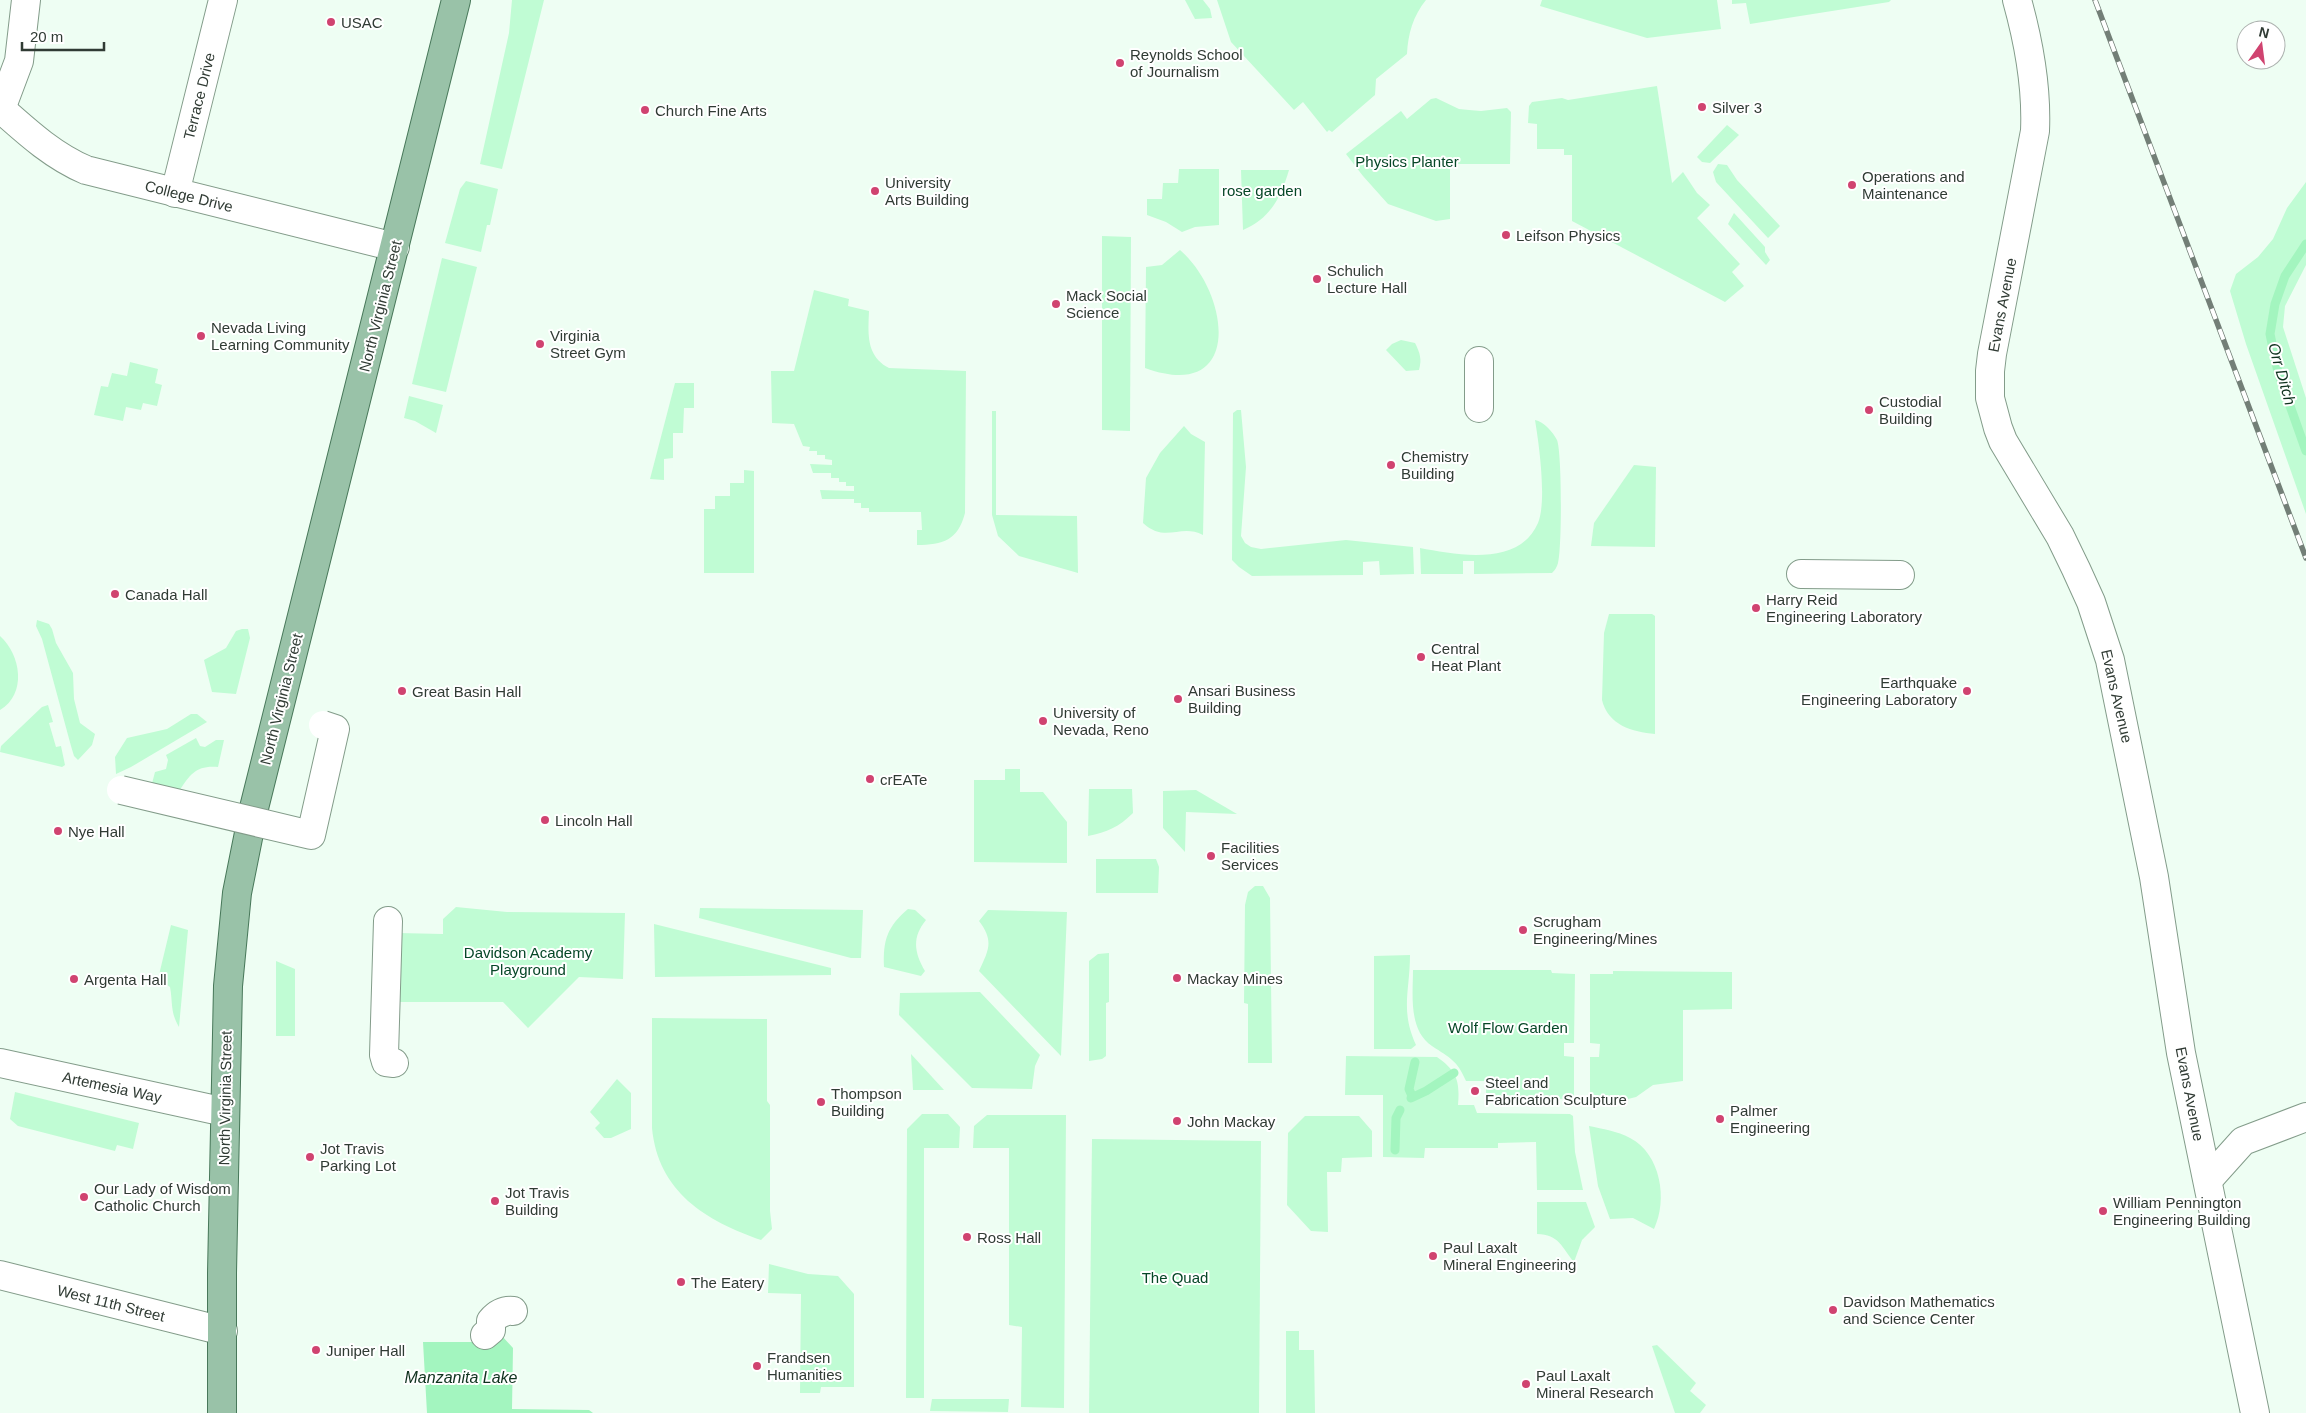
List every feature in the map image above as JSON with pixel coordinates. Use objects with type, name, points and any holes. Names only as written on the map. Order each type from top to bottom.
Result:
[{"type":"main road","name":"North Virginia Street","points":[[222,1413],[228,986],[233,928],[242,862],[456,0]]},
{"type":"street","points":[[0,109],[19,61],[26,0]]},
{"type":"street","name":"Terrace Drive","points":[[175,193],[223,0]]},
{"type":"street","name":"Evans Avenue","points":[[2017,0],[2032,66],[2036,111],[2034,131],[1992,354],[1990,398],[1993,414],[2003,441],[2052,521],[2076,569],[2091,602],[2110,660],[2154,877],[2182,1053],[2255,1413]]},
{"type":"street","name":"College Drive","points":[[0,109],[65,161],[86,170],[395,247]]},
{"type":"street","points":[[1479,361],[1479,408]]},
{"type":"street","points":[[1800,574],[1900,575]]},
{"type":"street","points":[[121,790],[311,835],[335,730],[324,725]]},
{"type":"street","points":[[388,921],[384,1056],[386,1062],[394,1063]]},
{"type":"street","name":"Artemesia Way","points":[[0,1063],[225,1112]]},
{"type":"street","points":[[2208,1180],[2243,1141],[2306,1118]]},
{"type":"street","name":"West 11th Street","points":[[0,1275],[223,1331]]},
{"type":"street","points":[[485,1334],[492,1330],[491,1320],[507,1310],[514,1310]]},
{"type":"green space","points":[[512,0],[544,0],[502,169],[480,164],[509,33]]},
{"type":"green space","points":[[1185,0],[1203,0],[1210,9],[1212,18],[1195,19]]},
{"type":"green space","points":[[1217,0],[1426,0],[1412,26],[1407,54],[1376,79],[1375,95],[1332,132],[1329,130],[1327,132],[1303,102],[1294,110],[1231,42]]},
{"type":"green space","points":[[1542,0],[1717,0],[1721,29],[1647,38],[1540,6]]},
{"type":"green space","points":[[1732,0],[1891,0],[1889,2],[1750,24],[1746,3],[1732,4]]},
{"type":"green space","points":[[1657,86],[1672,183],[1683,172],[1697,193],[1710,205],[1697,218],[1740,264],[1732,272],[1744,286],[1725,302],[1572,221],[1572,155],[1564,155],[1564,149],[1537,149],[1537,124],[1528,123],[1529,106],[1532,102],[1562,98],[1568,100]]},
{"type":"green space","name":"Physics Planter","points":[[1436,98],[1459,109],[1481,111],[1507,108],[1511,112],[1510,164],[1450,164],[1450,219],[1436,221],[1388,204],[1346,154],[1401,111],[1407,119],[1431,99]]},
{"type":"green space","points":[[1727,125],[1739,135],[1710,163],[1702,162],[1697,157]]},
{"type":"green space","points":[[1718,164],[1727,165],[1737,180],[1780,226],[1768,238],[1716,182],[1713,172]]},
{"type":"green space","points":[[1179,169],[1219,169],[1219,225],[1195,227],[1182,232],[1166,222],[1147,215],[1147,199],[1162,199],[1163,183],[1178,183]]},
{"type":"green space","name":"rose garden","points":[[1241,170],[1289,170],[1273,206],[1260,220],[1243,230]]},
{"type":"green space","points":[[466,181],[498,189],[490,225],[487,225],[481,252],[445,243],[460,189]]},
{"type":"green space","points":[[2306,182],[2306,265],[2285,306],[2283,327],[2306,398],[2306,514],[2246,344],[2230,291],[2236,274],[2258,257],[2273,239],[2287,208]]},
{"type":"green space","points":[[1734,213],[1765,247],[1765,252],[1770,260],[1766,265],[1728,224]]},
{"type":"green space","points":[[1102,236],[1131,237],[1130,431],[1102,430]]},
{"type":"green space","points":[[1180,250],[1197,269],[1210,292],[1217,316],[1218,339],[1213,358],[1199,371],[1177,375],[1145,368],[1146,267],[1162,265]]},
{"type":"green space","points":[[442,258],[477,267],[446,392],[412,384]]},
{"type":"green space","points":[[814,290],[849,299],[848,306],[869,311],[868,328],[872,351],[881,363],[889,368],[966,371],[965,513],[958,529],[948,539],[934,544],[917,545],[917,530],[922,530],[921,512],[869,512],[869,508],[861,508],[861,503],[854,503],[854,499],[822,499],[820,490],[854,491],[854,486],[846,486],[846,482],[839,482],[839,478],[831,478],[831,473],[813,473],[810,464],[832,465],[832,460],[825,459],[825,455],[817,455],[817,451],[809,451],[810,447],[803,446],[794,424],[772,423],[771,371],[794,371]]},
{"type":"green space","points":[[1401,340],[1415,343],[1420,356],[1419,370],[1406,371],[1386,350],[1392,344]]},
{"type":"green space","points":[[130,362],[158,369],[155,383],[162,385],[157,406],[143,403],[141,410],[126,407],[123,421],[94,415],[101,386],[108,387],[112,373],[127,376]]},
{"type":"green space","points":[[675,383],[694,383],[694,408],[684,408],[683,433],[673,433],[673,458],[664,459],[664,480],[650,479]]},
{"type":"green space","points":[[409,396],[443,405],[436,433],[415,421],[404,418]]},
{"type":"green space","points":[[1241,410],[1246,467],[1241,536],[1245,543],[1251,547],[1261,549],[1346,540],[1413,547],[1414,574],[1380,575],[1379,561],[1363,562],[1363,575],[1252,576],[1239,567],[1232,560],[1233,413]]},
{"type":"green space","points":[[992,411],[996,411],[996,515],[1077,516],[1078,573],[1019,556],[998,536],[992,515]]},
{"type":"green space","points":[[1535,420],[1545,425],[1551,431],[1557,440],[1559,448],[1561,480],[1560,539],[1558,563],[1555,570],[1552,573],[1474,574],[1474,561],[1463,561],[1463,574],[1421,574],[1420,548],[1469,555],[1486,555],[1502,552],[1517,546],[1529,537],[1538,523],[1542,501],[1541,472]]},
{"type":"green space","points":[[1184,426],[1191,434],[1205,442],[1203,535],[1187,531],[1159,532],[1143,523],[1146,478],[1160,453]]},
{"type":"green space","points":[[1634,465],[1656,467],[1655,547],[1591,546],[1594,523]]},
{"type":"green space","points":[[744,470],[754,471],[754,573],[704,573],[704,509],[715,509],[715,496],[730,496],[730,483],[744,483]]},
{"type":"green space","points":[[1609,614],[1652,614],[1655,616],[1655,734],[1622,726],[1605,709],[1602,700],[1604,633]]},
{"type":"green space","points":[[37,620],[49,624],[52,629],[56,643],[73,673],[74,699],[80,723],[95,734],[92,745],[78,760],[74,756],[71,746],[42,639],[36,626]]},
{"type":"green space","points":[[248,629],[250,638],[236,694],[212,692],[204,660],[226,648],[236,631]]},
{"type":"green space","points":[[0,636],[13,653],[18,674],[14,694],[9,703],[0,710]]},
{"type":"green space","points":[[48,705],[53,722],[49,723],[56,747],[61,746],[65,765],[62,767],[0,752],[1,746],[42,707]]},
{"type":"green space","points":[[191,714],[197,714],[207,722],[116,774],[115,757],[127,738],[167,729]]},
{"type":"green space","points":[[196,738],[200,746],[205,747],[216,740],[224,740],[218,767],[199,769],[187,779],[180,790],[150,791],[155,772],[166,769],[168,760],[166,755]]},
{"type":"green space","points":[[1005,769],[1020,769],[1020,792],[1043,792],[1067,822],[1067,863],[974,862],[974,780],[1005,780]]},
{"type":"green space","points":[[1089,789],[1132,789],[1133,813],[1123,822],[1112,828],[1088,836]]},
{"type":"green space","points":[[1196,790],[1237,814],[1186,812],[1185,852],[1163,828],[1163,791]]},
{"type":"green space","points":[[1096,859],[1156,859],[1159,867],[1158,893],[1096,893]]},
{"type":"green space","points":[[1255,886],[1263,886],[1270,898],[1272,1063],[1248,1063],[1248,1004],[1244,1003],[1245,905],[1248,892]]},
{"type":"green space","name":"Davidson Academy Playground","points":[[456,907],[507,912],[625,913],[623,979],[579,977],[528,1028],[503,1002],[398,1002],[398,933],[443,934],[443,919]]},
{"type":"green space","points":[[700,908],[863,910],[861,958],[851,958],[699,918]]},
{"type":"green space","points":[[908,909],[915,910],[926,920],[918,932],[916,945],[925,971],[921,976],[884,967],[884,949],[888,935],[895,922]]},
{"type":"green space","points":[[988,910],[1067,912],[1061,1056],[979,971],[987,951],[988,940],[987,934],[979,921]]},
{"type":"green space","points":[[654,924],[831,968],[831,975],[655,977]]},
{"type":"green space","points":[[171,925],[188,930],[179,1027],[173,1012],[170,987],[158,979]]},
{"type":"green space","points":[[1109,953],[1109,1002],[1106,1003],[1106,1056],[1102,1059],[1089,1061],[1089,961],[1098,954]]},
{"type":"green space","name":"Wolf Flow Garden","points":[[1410,955],[1407,1011],[1411,1033],[1416,1045],[1411,1049],[1374,1049],[1374,956]]},
{"type":"green space","points":[[276,961],[295,969],[295,1036],[276,1036]]},
{"type":"green space","name":"Wolf Flow Garden","points":[[1413,970],[1551,970],[1552,973],[1575,974],[1574,1043],[1564,1043],[1564,1056],[1574,1057],[1574,1099],[1486,1098],[1486,1081],[1466,1081],[1456,1064],[1424,1039],[1419,1031],[1414,1011]]},
{"type":"green space","points":[[1613,971],[1732,972],[1732,1009],[1683,1010],[1683,1081],[1653,1085],[1636,1097],[1628,1099],[1590,1098],[1590,1057],[1599,1057],[1600,1044],[1590,1043],[1590,974],[1613,974]]},
{"type":"green space","points":[[980,992],[1040,1055],[1035,1066],[1032,1089],[972,1088],[899,1015],[900,993]]},
{"type":"green space","points":[[652,1018],[767,1019],[767,1101],[770,1105],[770,1211],[772,1229],[761,1240],[704,1213],[688,1201],[675,1187],[664,1170],[656,1150],[652,1128]]},
{"type":"green space","points":[[911,1054],[944,1090],[913,1090]]},
{"type":"green space","points":[[1346,1056],[1437,1057],[1449,1067],[1456,1077],[1458,1083],[1458,1105],[1474,1105],[1477,1113],[1570,1114],[1573,1116],[1575,1152],[1583,1190],[1537,1190],[1536,1142],[1498,1143],[1498,1148],[1425,1148],[1424,1158],[1383,1157],[1383,1095],[1345,1095]]},
{"type":"green space","points":[[617,1079],[631,1093],[631,1129],[611,1138],[604,1138],[595,1128],[600,1123],[590,1112]]},
{"type":"green space","points":[[15,1092],[139,1123],[133,1149],[117,1145],[115,1151],[18,1126],[10,1119]]},
{"type":"green space","points":[[922,1114],[948,1114],[960,1127],[959,1148],[924,1148],[924,1398],[906,1398],[907,1129]]},
{"type":"green space","points":[[987,1115],[1066,1115],[1064,1408],[1021,1407],[1022,1327],[1009,1325],[1009,1148],[973,1148],[974,1126]]},
{"type":"green space","points":[[1305,1116],[1359,1116],[1372,1131],[1372,1157],[1342,1158],[1341,1172],[1327,1172],[1328,1232],[1311,1231],[1287,1205],[1288,1133]]},
{"type":"green space","points":[[1589,1126],[1610,1130],[1630,1138],[1641,1145],[1649,1155],[1655,1166],[1661,1192],[1661,1205],[1654,1229],[1633,1218],[1610,1219],[1598,1186]]},
{"type":"green space","name":"The Quad","points":[[1092,1139],[1261,1141],[1259,1413],[1089,1413]]},
{"type":"green space","points":[[1537,1202],[1586,1202],[1595,1227],[1582,1240],[1574,1262],[1555,1239],[1550,1236],[1537,1234]]},
{"type":"green space","points":[[769,1264],[808,1274],[838,1276],[854,1294],[854,1387],[821,1387],[820,1393],[800,1393],[801,1294],[768,1293]]},
{"type":"green space","points":[[1286,1331],[1299,1331],[1299,1350],[1314,1350],[1315,1413],[1286,1413]]},
{"type":"green space","points":[[1657,1345],[1696,1383],[1690,1391],[1706,1405],[1700,1413],[1675,1413],[1652,1346]]},
{"type":"green space","points":[[932,1399],[1009,1399],[1008,1412],[930,1411]]},
{"type":"water","name":"Manzanita Lake","points":[[501,1335],[513,1348],[512,1409],[589,1410],[593,1413],[427,1413],[423,1342],[495,1342]]},
{"type":"waterway","name":"Orr Ditch","points":[[2306,244],[2285,276],[2275,304],[2270,334],[2278,372],[2306,451]]},
{"type":"waterway","points":[[1412,1096],[1409,1089],[1415,1062]]},
{"type":"waterway","points":[[1411,1098],[1454,1073]]},
{"type":"waterway","points":[[1395,1150],[1396,1118],[1400,1110]]},
{"type":"railway","points":[[2095,0],[2306,558]]},
{"type":"place","name":"USAC","points":[[331,22]]},
{"type":"place","name":"Reynolds School of Journalism","points":[[1120,63]]},
{"type":"place","name":"Silver 3","points":[[1702,107]]},
{"type":"place","name":"Church Fine Arts","points":[[645,110]]},
{"type":"place","name":"Operations and Maintenance","points":[[1852,185]]},
{"type":"place","name":"University Arts Building","points":[[875,191]]},
{"type":"place","name":"Leifson Physics","points":[[1506,235]]},
{"type":"place","name":"Schulich Lecture Hall","points":[[1317,279]]},
{"type":"place","name":"Mack Social Science","points":[[1056,304]]},
{"type":"place","name":"Nevada Living Learning Community","points":[[201,336]]},
{"type":"place","name":"Virginia Street Gym","points":[[540,344]]},
{"type":"place","name":"Custodial Building","points":[[1869,410]]},
{"type":"place","name":"Chemistry Building","points":[[1391,465]]},
{"type":"place","name":"Canada Hall","points":[[115,594]]},
{"type":"place","name":"Harry Reid Engineering Laboratory","points":[[1756,608]]},
{"type":"place","name":"Central Heat Plant","points":[[1421,657]]},
{"type":"place","name":"Great Basin Hall","points":[[402,691]]},
{"type":"place","name":"Earthquake Engineering Laboratory","points":[[1967,691]]},
{"type":"place","name":"Ansari Business Building","points":[[1178,699]]},
{"type":"place","name":"University of Nevada, Reno","points":[[1043,721]]},
{"type":"place","name":"crEATe","points":[[870,779]]},
{"type":"place","name":"Lincoln Hall","points":[[545,820]]},
{"type":"place","name":"Nye Hall","points":[[58,831]]},
{"type":"place","name":"Facilities Services","points":[[1211,856]]},
{"type":"place","name":"Scrugham Engineering/Mines","points":[[1523,930]]},
{"type":"place","name":"Mackay Mines","points":[[1177,978]]},
{"type":"place","name":"Argenta Hall","points":[[74,979]]},
{"type":"place","name":"Steel and Fabrication Sculpture","points":[[1475,1091]]},
{"type":"place","name":"Thompson Building","points":[[821,1102]]},
{"type":"place","name":"Palmer Engineering","points":[[1720,1119]]},
{"type":"place","name":"John Mackay","points":[[1177,1121]]},
{"type":"place","name":"Jot Travis Parking Lot","points":[[310,1157]]},
{"type":"place","name":"Our Lady of Wisdom Catholic Church","points":[[84,1197]]},
{"type":"place","name":"Jot Travis Building","points":[[495,1201]]},
{"type":"place","name":"William Pennington Engineering Building","points":[[2103,1211]]},
{"type":"place","name":"Ross Hall","points":[[967,1237]]},
{"type":"place","name":"Paul Laxalt Mineral Engineering","points":[[1433,1256]]},
{"type":"place","name":"The Eatery","points":[[681,1282]]},
{"type":"place","name":"Davidson Mathematics and Science Center","points":[[1833,1310]]},
{"type":"place","name":"Juniper Hall","points":[[316,1350]]},
{"type":"place","name":"Frandsen Humanities","points":[[757,1366]]},
{"type":"place","name":"Paul Laxalt Mineral Research","points":[[1526,1384]]}]
